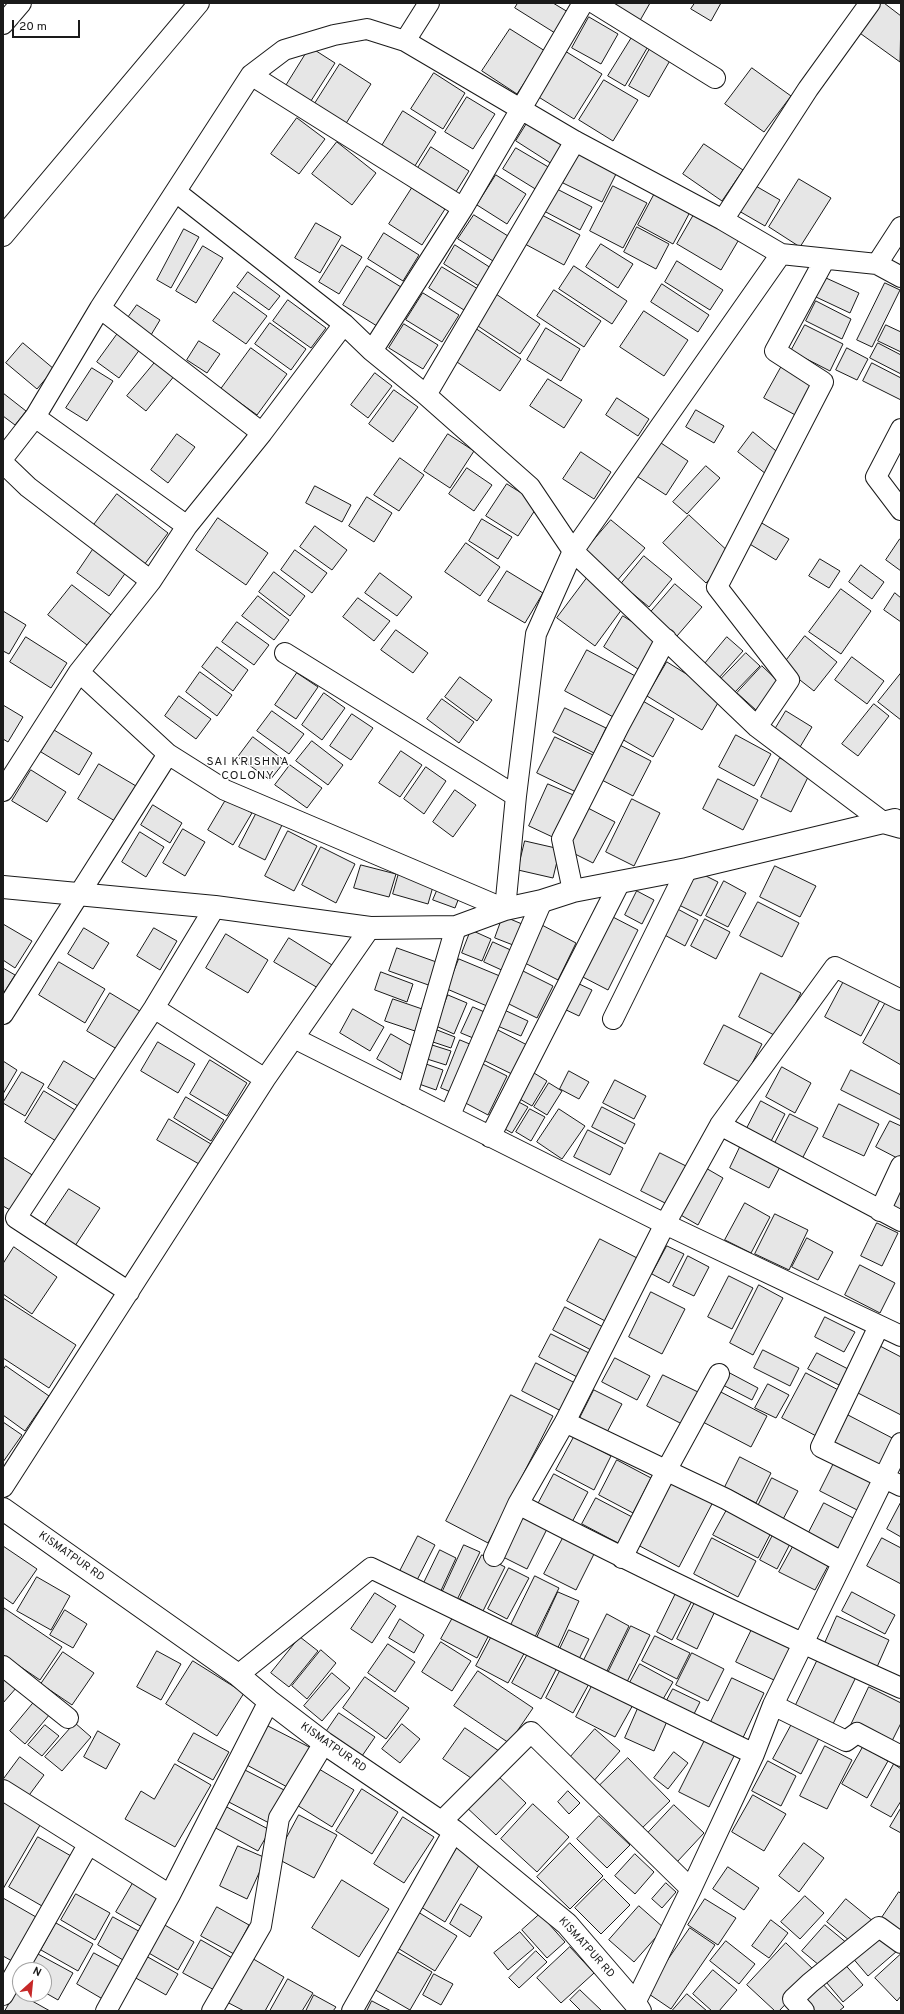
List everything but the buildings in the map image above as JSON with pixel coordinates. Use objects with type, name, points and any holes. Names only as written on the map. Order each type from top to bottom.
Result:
[{"type":"street","points":[[3,24],[21,3]]},
{"type":"street","points":[[3,236],[199,3]]},
{"type":"street","points":[[405,41],[429,3]]},
{"type":"street","points":[[372,351],[463,208],[583,3]]},
{"type":"street","points":[[594,3],[715,78]]},
{"type":"street","points":[[723,220],[808,89],[870,3]]},
{"type":"street","points":[[3,458],[35,417],[100,308],[251,75],[284,50],[334,35],[367,29],[405,41],[522,109],[575,142],[723,220],[781,254],[877,264],[901,277]]},
{"type":"street","points":[[251,75],[463,208]]},
{"type":"street","points":[[426,395],[575,142]]},
{"type":"street","points":[[176,192],[344,324],[372,351],[426,395],[530,487],[573,551],[757,727],[895,822]]},
{"type":"street","points":[[877,264],[901,227]]},
{"type":"street","points":[[505,909],[516,796],[536,634],[573,551],[781,254]]},
{"type":"street","points":[[757,727],[789,680],[717,587],[824,382],[775,351],[825,259]]},
{"type":"street","points":[[100,308],[262,433]]},
{"type":"street","points":[[3,791],[79,672],[151,581],[187,526],[262,433],[344,324]]},
{"type":"street","points":[[35,417],[187,526]]},
{"type":"street","points":[[901,428],[876,477],[901,510]]},
{"type":"street","points":[[3,463],[28,487],[151,581]]},
{"type":"street","points":[[573,891],[562,839],[619,726],[666,639]]},
{"type":"street","points":[[286,653],[516,796]]},
{"type":"street","points":[[79,672],[168,754],[225,790],[505,909]]},
{"type":"street","points":[[3,1014],[168,754]]},
{"type":"street","points":[[3,887],[215,907],[370,928],[456,927],[505,909],[542,901],[573,891],[687,869],[895,822]]},
{"type":"street","points":[[613,1019],[687,869]]},
{"type":"street","points":[[490,1137],[620,882]]},
{"type":"street","points":[[450,1115],[542,901]]},
{"type":"street","points":[[129,1292],[16,1218],[154,1008],[215,907]]},
{"type":"street","points":[[407,1095],[456,927]]},
{"type":"street","points":[[3,1487],[264,1079],[370,928]]},
{"type":"street","points":[[494,1556],[518,1504],[565,1422],[666,1224],[720,1125],[835,967],[901,1000]]},
{"type":"street","points":[[154,1008],[264,1079]]},
{"type":"street","points":[[294,1038],[666,1224],[901,1336]]},
{"type":"street","points":[[720,1125],[901,1221]]},
{"type":"street","points":[[880,1211],[901,1166]]},
{"type":"street","points":[[879,1326],[821,1447],[892,1482]]},
{"type":"street","points":[[622,1558],[667,1469],[719,1374]]},
{"type":"street","points":[[565,1422],[726,1498],[842,1562]]},
{"type":"street","points":[[637,2007],[754,1754],[774,1705],[842,1562],[892,1482],[901,1443]]},
{"type":"street","points":[[518,1504],[622,1558],[803,1644],[901,1688]]},
{"type":"street","name":"KISMATPUR RD","points":[[3,1509],[238,1674],[269,1701],[324,1743],[448,1826],[567,1924],[637,2007]]},
{"type":"street","points":[[238,1674],[371,1568],[754,1754]]},
{"type":"street","points":[[3,1666],[68,1718]]},
{"type":"street","points":[[106,2011],[170,1895],[269,1701]]},
{"type":"street","points":[[774,1705],[846,1741],[857,1733],[901,1756]]},
{"type":"street","points":[[352,2011],[448,1826],[531,1732],[692,1889]]},
{"type":"street","points":[[213,2010],[261,1926],[279,1818],[324,1743]]},
{"type":"street","points":[[3,1790],[88,1845],[170,1895]]},
{"type":"street","points":[[3,1995],[88,1845]]},
{"type":"street","points":[[804,2011],[793,1999],[879,1927],[901,1943]]},
{"type":"district","name":"SAI KRISHNA COLONY","points":[[248,770]]}]
